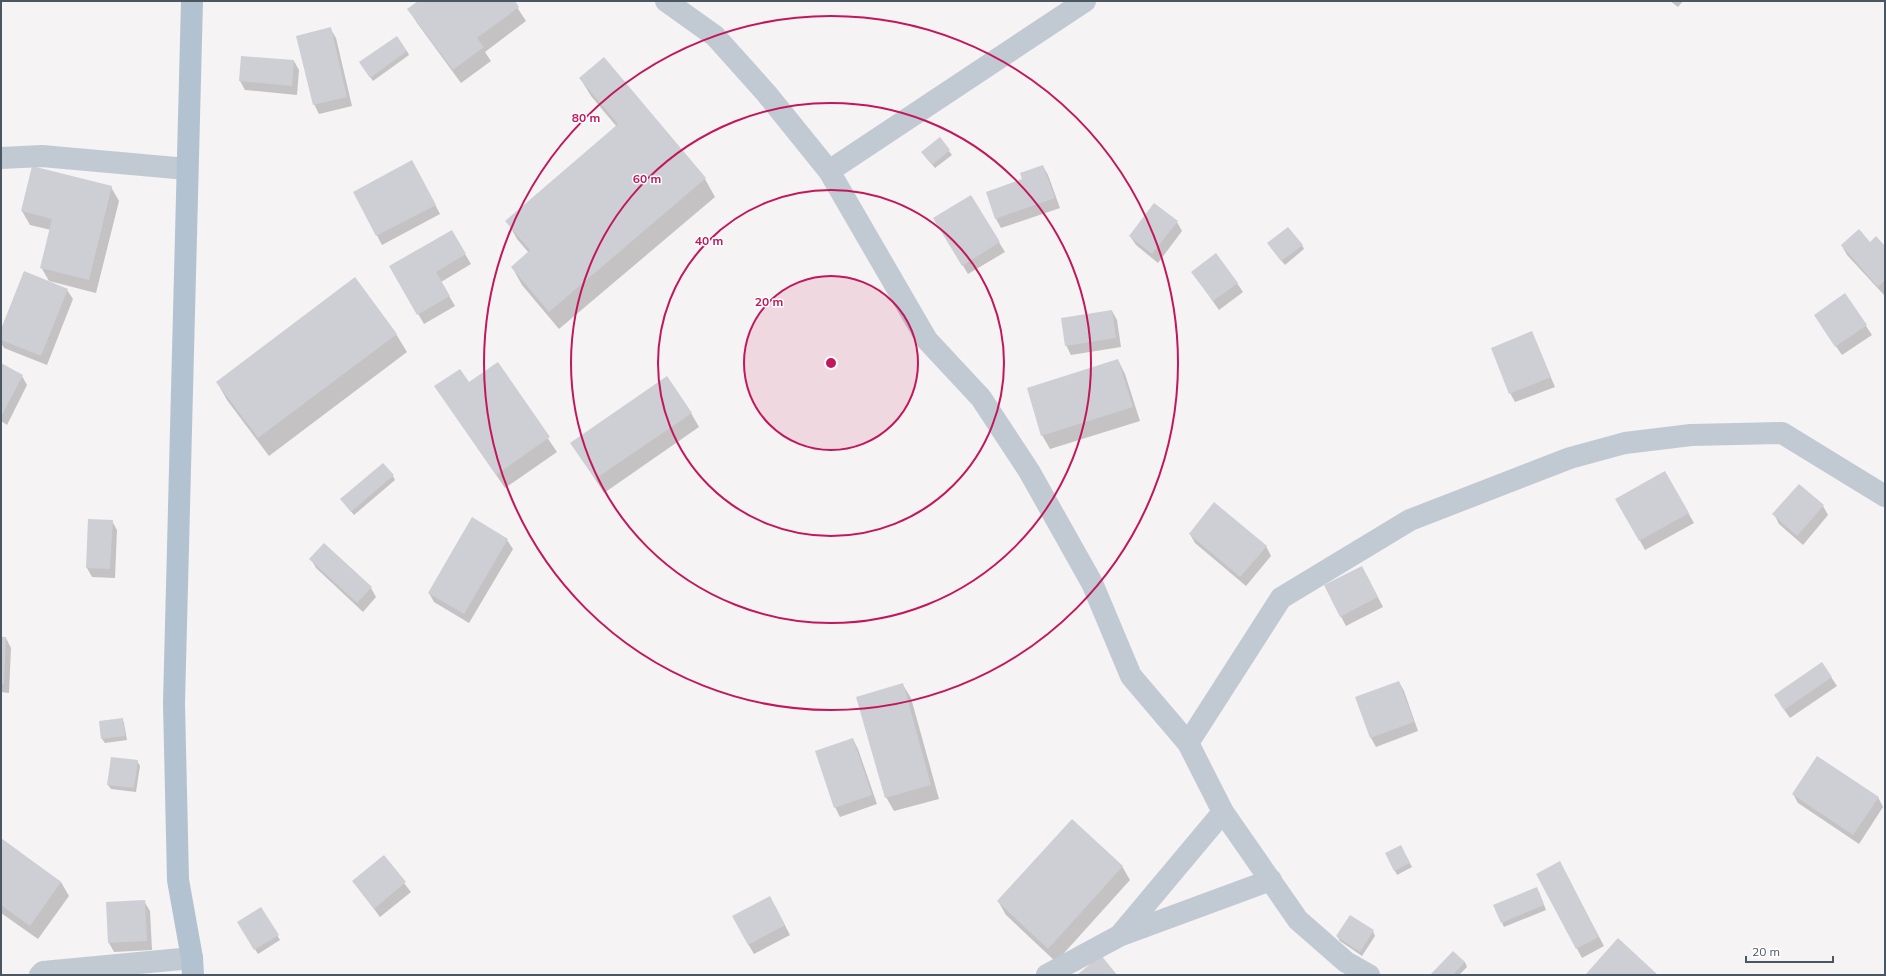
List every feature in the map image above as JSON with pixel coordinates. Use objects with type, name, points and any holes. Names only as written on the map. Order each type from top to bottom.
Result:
[{"type":"main road","points":[[192,1],[174,703],[178,880],[193,966]]},
{"type":"street","points":[[666,1],[715,36],[766,94],[829,171],[927,340],[981,398],[1029,471],[1092,583],[1131,676],[1188,743],[1223,812],[1298,920],[1346,962],[1369,975]]},
{"type":"street","points":[[829,171],[1085,1]]},
{"type":"street","points":[[1,158],[42,156],[187,169]]},
{"type":"street","points":[[1188,743],[1281,598],[1410,520],[1570,458],[1632,442],[1691,435],[1782,433],[1885,496]]},
{"type":"street","points":[[1119,936],[1223,812]]},
{"type":"street","points":[[1047,975],[1119,936],[1271,880]]},
{"type":"street","points":[[40,975],[43,972],[193,966]]},
{"type":"building","points":[[418,1],[515,1],[519,7],[477,38],[484,47],[453,70],[407,9]]},
{"type":"building","points":[[331,27],[347,97],[313,105],[296,36]]},
{"type":"building","points":[[397,36],[407,51],[370,78],[359,62]]},
{"type":"building","points":[[241,56],[294,60],[292,86],[239,81]]},
{"type":"building","points":[[604,57],[706,178],[549,312],[511,267],[530,250],[505,221],[618,124],[579,78]]},
{"type":"building","points":[[940,137],[950,150],[932,165],[921,152]]},
{"type":"building","points":[[412,160],[436,205],[376,236],[353,192]]},
{"type":"building","points":[[1043,165],[1055,198],[995,219],[986,192],[1022,179],[1020,173]]},
{"type":"building","points":[[32,166],[112,186],[89,280],[40,268],[52,219],[21,211]]},
{"type":"building","points":[[971,195],[1000,242],[962,266],[933,218]]},
{"type":"building","points":[[1154,203],[1178,221],[1152,254],[1129,236]]},
{"type":"building","points":[[1288,227],[1303,245],[1281,261],[1267,243]]},
{"type":"building","points":[[1859,229],[1870,242],[1876,236],[1885,246],[1885,280],[1878,287],[1841,245]]},
{"type":"building","points":[[452,230],[466,254],[436,272],[450,296],[417,315],[389,266]]},
{"type":"building","points":[[1216,253],[1238,283],[1213,301],[1191,272]]},
{"type":"building","points":[[24,271],[68,289],[41,356],[1,340],[1,329]]},
{"type":"building","points":[[355,277],[397,334],[258,438],[216,382]]},
{"type":"building","points":[[1845,293],[1867,325],[1835,347],[1814,315]]},
{"type":"building","points":[[1112,310],[1116,338],[1065,346],[1061,318]]},
{"type":"building","points":[[1532,331],[1551,377],[1509,394],[1491,348]]},
{"type":"building","points":[[1118,359],[1133,407],[1041,436],[1027,388]]},
{"type":"building","points":[[498,362],[550,437],[496,475],[434,386],[460,369],[469,382]]},
{"type":"building","points":[[1,363],[23,375],[1,417]]},
{"type":"building","points":[[667,376],[692,413],[595,479],[570,443]]},
{"type":"building","points":[[383,463],[394,475],[351,512],[340,499]]},
{"type":"building","points":[[1665,471],[1689,513],[1639,541],[1615,499]]},
{"type":"building","points":[[1799,484],[1824,505],[1797,536],[1772,514]]},
{"type":"building","points":[[1214,502],[1267,546],[1240,577],[1189,534]]},
{"type":"building","points":[[472,517],[508,539],[464,614],[428,593]]},
{"type":"building","points":[[88,519],[113,520],[110,569],[86,568]]},
{"type":"building","points":[[324,543],[372,587],[357,603],[309,559]]},
{"type":"building","points":[[1362,566],[1378,597],[1340,617],[1324,585]]},
{"type":"building","points":[[1,637],[6,637],[4,684],[1,684]]},
{"type":"building","points":[[1822,662],[1832,677],[1784,710],[1774,695]]},
{"type":"building","points":[[1399,681],[1414,722],[1370,738],[1355,697]]},
{"type":"building","points":[[903,683],[931,785],[885,798],[856,697]]},
{"type":"building","points":[[123,718],[125,736],[101,739],[99,721]]},
{"type":"building","points":[[853,738],[872,795],[834,808],[815,751]]},
{"type":"building","points":[[1817,756],[1879,797],[1853,835],[1792,794]]},
{"type":"building","points":[[111,757],[138,760],[134,788],[107,785]]},
{"type":"building","points":[[1072,819],[1123,866],[1048,949],[997,901]]},
{"type":"building","points":[[1,838],[61,882],[30,926],[1,905]]},
{"type":"building","points":[[1401,845],[1410,863],[1394,871],[1385,853]]},
{"type":"building","points":[[384,855],[406,882],[374,909],[352,881]]},
{"type":"building","points":[[1560,861],[1599,937],[1576,949],[1536,874]]},
{"type":"building","points":[[1537,887],[1544,905],[1501,923],[1493,905]]},
{"type":"building","points":[[770,896],[785,925],[748,945],[732,916]]},
{"type":"building","points":[[145,900],[147,941],[108,943],[106,902]]},
{"type":"building","points":[[261,907],[279,935],[254,950],[237,922]]},
{"type":"building","points":[[1350,915],[1374,930],[1360,952],[1336,936]]},
{"type":"building","points":[[1618,938],[1658,975],[1585,975]]},
{"type":"building","points":[[1453,951],[1465,962],[1453,975],[1430,975]]},
{"type":"building","points":[[1101,955],[1117,975],[1077,975]]}]
